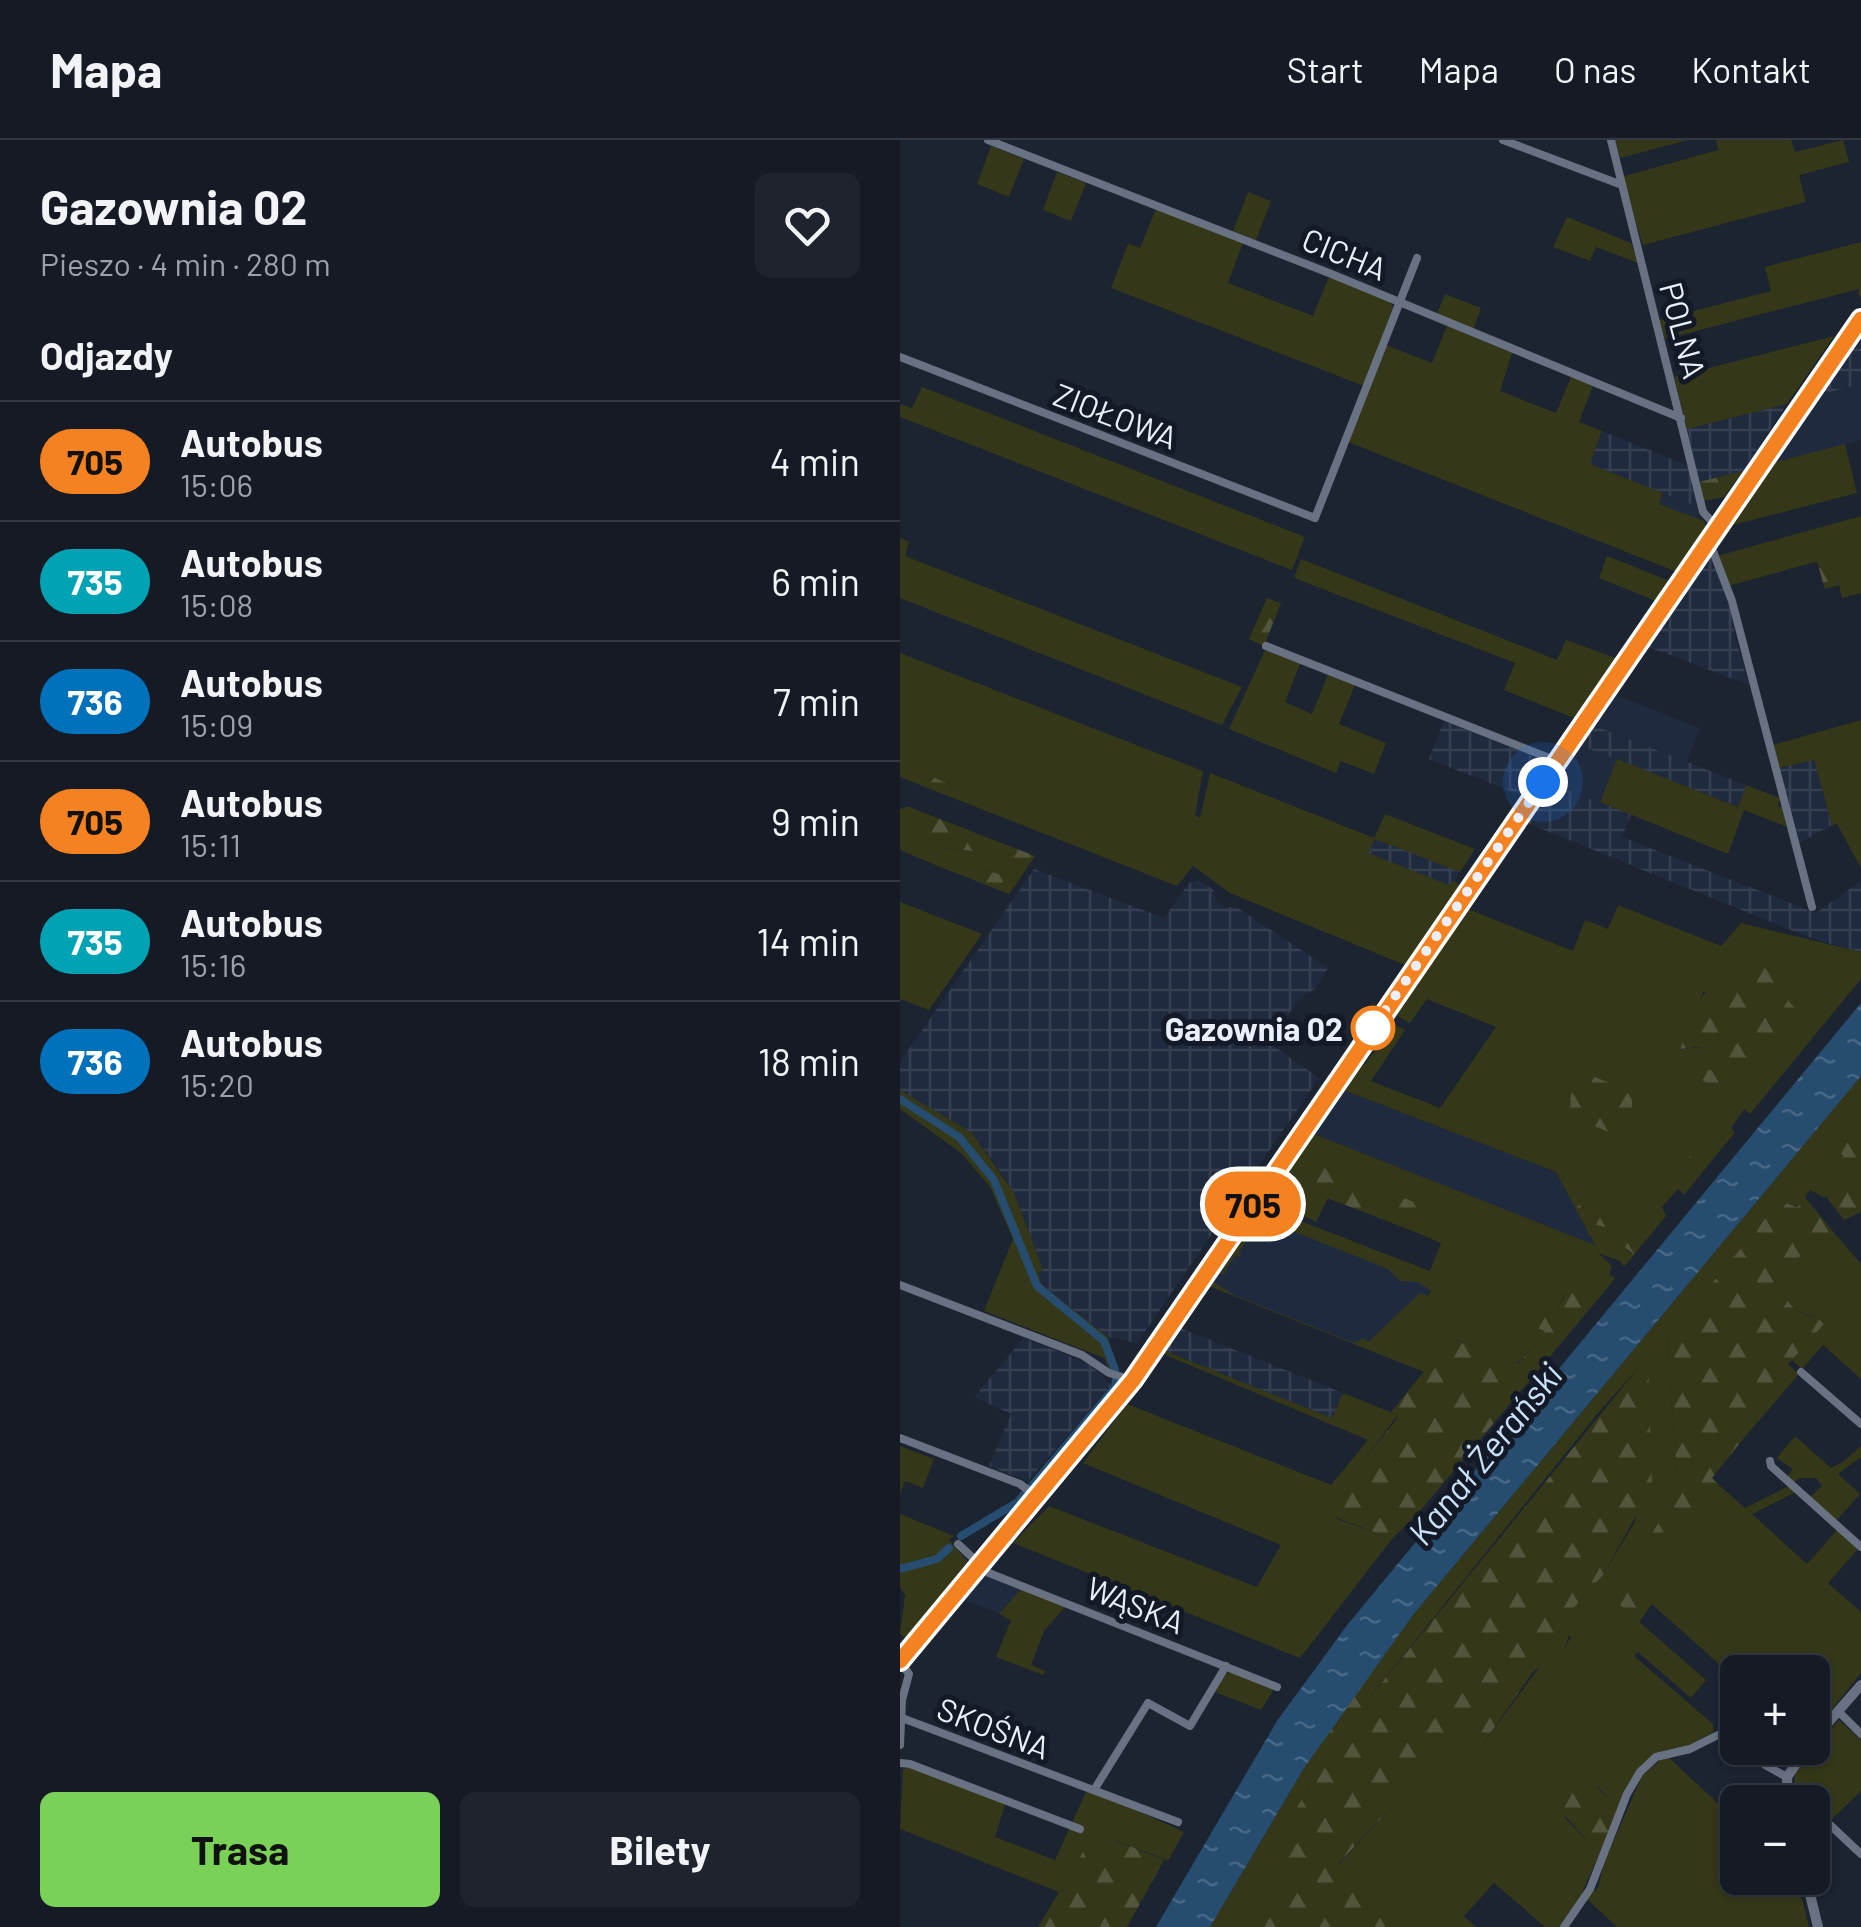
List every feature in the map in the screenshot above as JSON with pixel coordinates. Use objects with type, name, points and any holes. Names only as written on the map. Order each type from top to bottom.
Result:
[{"type":"main road","points":[[900,1661],[1133,1380],[1861,319]]},
{"type":"street","name":"CICHA","points":[[988,140],[1681,418]]},
{"type":"street","points":[[1503,140],[1622,185]]},
{"type":"street","name":"POLNA","points":[[1610,140],[1704,512],[1717,527]]},
{"type":"street","points":[[1399,302],[1417,258]]},
{"type":"street","name":"ZIOŁOWA","points":[[900,357],[1315,518],[1399,302]]},
{"type":"street","points":[[1708,540],[1732,601],[1812,907]]},
{"type":"street","points":[[1266,646],[1558,761]]},
{"type":"street","points":[[900,1286],[1082,1355],[1109,1372],[1133,1380]]},
{"type":"street","points":[[1801,1372],[1861,1424]]},
{"type":"street","points":[[900,1438],[1020,1484],[1037,1497]]},
{"type":"street","points":[[1770,1461],[1861,1547]]},
{"type":"street","points":[[958,1544],[978,1566]]},
{"type":"street","name":"WĄSKA","points":[[978,1566],[1277,1686]]},
{"type":"street","points":[[900,1661],[910,1674],[902,1700],[902,1718]]},
{"type":"street","points":[[1094,1790],[1148,1703],[1190,1726],[1226,1666]]},
{"type":"street","points":[[1830,1720],[1861,1685]]},
{"type":"street","points":[[1838,1711],[1861,1734]]},
{"type":"street","name":"SKOŚNA","points":[[900,1744],[902,1718],[1178,1822]]},
{"type":"street","points":[[1564,1927],[1590,1889],[1627,1794],[1646,1765],[1668,1752],[1690,1748],[1720,1734]]},
{"type":"street","points":[[900,1763],[1080,1829]]},
{"type":"street","points":[[1765,1765],[1790,1785]]},
{"type":"street","points":[[1786,1785],[1796,1765]]},
{"type":"street","points":[[1830,1825],[1861,1854]]},
{"type":"street","points":[[1810,1895],[1818,1927]]},
{"type":"shaded area","points":[[1861,337],[1861,384],[1822,394]]},
{"type":"shaded area","points":[[1861,384],[1861,440],[1776,462],[1822,394]]},
{"type":"shaded area","points":[[1787,404],[1743,471],[1699,482],[1687,429]]},
{"type":"shaded area","points":[[1602,431],[1689,466],[1697,507],[1590,464]]},
{"type":"shaded area","points":[[1663,493],[1697,507],[1698,519],[1659,504]]},
{"type":"shaded area","points":[[1711,556],[1732,611],[1749,685],[1649,647]]},
{"type":"shaded area","points":[[1616,695],[1700,728],[1687,762],[1595,726]]},
{"type":"shaded area","points":[[1444,721],[1537,758],[1541,765],[1520,795],[1429,759]]},
{"type":"shaded area","points":[[1595,726],[1746,785],[1739,807],[1582,746]]},
{"type":"shaded area","points":[[1582,746],[1617,759],[1600,802],[1554,785]]},
{"type":"shaded area","points":[[1814,759],[1832,825],[1799,843],[1779,768]]},
{"type":"shaded area","points":[[1554,785],[1631,814],[1622,837],[1816,913],[1861,881],[1861,952],[1813,939],[1527,823]]},
{"type":"shaded area","points":[[1375,838],[1460,872],[1450,886],[1368,854]]},
{"type":"shaded area","points":[[1034,869],[1164,918],[1189,883],[1199,880],[1215,891],[1216,901],[1226,908],[1235,906],[1328,968],[1315,989],[1300,998],[1268,1042],[1319,1078],[1137,1343],[1108,1337],[1042,1285],[1038,1272],[1043,1269],[1014,1193],[995,1164],[972,1133],[900,1090],[900,1062]]},
{"type":"shaded area","points":[[1344,1090],[1556,1172],[1596,1246],[1314,1134]]},
{"type":"shaded area","points":[[1258,1216],[1546,1331],[1452,1339],[1424,1372],[1209,1286]]},
{"type":"shaded area","points":[[1180,1328],[1343,1393],[1332,1418],[1165,1351]]},
{"type":"shaded area","points":[[1024,1338],[1089,1364],[1111,1385],[1028,1481],[989,1466],[1011,1414],[974,1397]]},
{"type":"shaded area","points":[[985,1575],[1021,1589],[999,1614],[964,1600]]},
{"type":"green space","points":[[1615,140],[1688,140],[1620,158]]},
{"type":"green space","points":[[1716,140],[1791,140],[1795,152],[1843,140],[1849,162],[1799,175],[1806,202],[1643,245],[1621,177],[1718,150]]},
{"type":"green space","points":[[991,146],[1024,159],[1009,197],[977,184]]},
{"type":"green space","points":[[1057,172],[1086,183],[1071,221],[1043,210]]},
{"type":"green space","points":[[1248,192],[1271,201],[1256,240],[1233,231]]},
{"type":"green space","points":[[1156,209],[1243,243],[1228,283],[1313,316],[1329,277],[1390,301],[1393,307],[1364,386],[1111,288],[1128,244],[1140,248]]},
{"type":"green space","points":[[1567,217],[1631,243],[1638,263],[1596,247],[1590,261],[1553,247]]},
{"type":"green space","points":[[1861,242],[1861,297],[1859,289],[1665,339],[1659,320],[1771,291],[1765,267]]},
{"type":"green space","points":[[1445,294],[1481,308],[1473,330],[1436,316]]},
{"type":"green space","points":[[1447,326],[1512,353],[1500,391],[1556,413],[1571,377],[1593,386],[1579,422],[1602,431],[1590,464],[1663,493],[1659,504],[1704,521],[1707,530],[1677,572],[1348,442],[1386,345],[1432,363]]},
{"type":"green space","points":[[1834,336],[1787,404],[1687,429],[1674,377]]},
{"type":"green space","points":[[922,387],[1305,537],[1292,570],[900,417],[900,404],[912,408]]},
{"type":"green space","points":[[1845,444],[1857,493],[1733,525],[1776,462]]},
{"type":"green space","points":[[1743,471],[1724,497],[1703,501],[1699,482]]},
{"type":"green space","points":[[1861,516],[1861,593],[1842,598],[1839,585],[1825,589],[1823,583],[1840,578],[1833,557],[1728,586],[1717,556]]},
{"type":"green space","points":[[900,538],[909,542],[905,556],[1242,687],[1222,725],[900,598]]},
{"type":"green space","points":[[1607,556],[1670,581],[1656,601],[1599,578]]},
{"type":"green space","points":[[1834,557],[1840,578],[1823,583],[1817,561]]},
{"type":"green space","points":[[1301,559],[1557,660],[1566,640],[1616,658],[1574,718],[1504,690],[1515,663],[1294,578]]},
{"type":"green space","points":[[1267,598],[1281,603],[1264,646],[1249,639]]},
{"type":"green space","points":[[1265,650],[1300,664],[1285,702],[1312,714],[1328,675],[1355,685],[1339,724],[1386,743],[1374,774],[1341,761],[1336,773],[1229,729]]},
{"type":"green space","points":[[900,653],[1203,771],[1195,815],[1200,818],[1210,773],[1374,838],[1385,814],[1475,849],[1460,872],[1375,839],[1368,853],[1449,885],[1454,880],[1462,888],[1405,965],[1230,893],[1193,866],[1177,886],[948,796],[952,785],[900,764]]},
{"type":"green space","points":[[1861,720],[1861,868],[1837,824],[1832,825],[1814,760],[1779,768],[1773,745]]},
{"type":"green space","points":[[1617,759],[1738,807],[1746,785],[1780,798],[1778,807],[1782,807],[1787,827],[1744,810],[1728,854],[1600,802]]},
{"type":"green space","points":[[900,764],[952,785],[948,796],[900,777]]},
{"type":"green space","points":[[909,807],[1035,856],[1029,865],[916,841],[900,832],[900,809]]},
{"type":"green space","points":[[900,832],[925,844],[1029,865],[1019,880],[950,860],[933,864],[900,850]]},
{"type":"green space","points":[[942,860],[1019,880],[1009,894],[933,864]]},
{"type":"green space","points":[[900,902],[982,934],[929,1010],[900,999]]},
{"type":"green space","points":[[1618,905],[1721,946],[1741,923],[1861,952],[1861,979],[1750,1114],[1744,1109],[1731,1128],[1735,1133],[1722,1148],[1708,1140],[1701,1143],[1689,1159],[1705,1169],[1684,1195],[1678,1189],[1662,1207],[1666,1216],[1641,1246],[1639,1238],[1627,1251],[1634,1255],[1624,1267],[1620,1261],[1598,1253],[1612,1266],[1609,1275],[1615,1278],[1604,1292],[1568,1278],[1567,1292],[1555,1312],[1541,1315],[1546,1331],[1517,1364],[1452,1338],[1424,1372],[1209,1286],[1214,1282],[1234,1295],[1354,1343],[1364,1338],[1368,1342],[1420,1293],[1428,1296],[1431,1291],[1418,1282],[1400,1281],[1388,1269],[1270,1222],[1258,1225],[1239,1252],[1241,1257],[1236,1255],[1224,1272],[1228,1275],[1220,1274],[1264,1207],[1430,1271],[1441,1243],[1405,1228],[1410,1215],[1423,1219],[1427,1208],[1302,1187],[1328,1198],[1316,1222],[1270,1199],[1314,1134],[1595,1245],[1556,1172],[1344,1090],[1397,1026],[1405,1030],[1371,1081],[1440,1108],[1496,1027],[1427,999],[1410,1023],[1396,1015],[1468,909],[1573,951],[1585,920],[1608,929]],"holes":[[[1703,992],[1783,992],[1782,1031],[1763,1055],[1705,1047],[1681,1049]]]},
{"type":"green space","points":[[1786,965],[1793,969],[1785,990],[1795,1008],[1795,1024],[1759,1058],[1746,1062],[1702,1047],[1681,1049],[1692,1011],[1715,985],[1748,971]]},
{"type":"green space","points":[[1548,1059],[1633,1092],[1629,1140],[1570,1116],[1571,1089],[1548,1072]]},
{"type":"green space","points":[[1697,1064],[1734,1081],[1729,1091],[1720,1093],[1685,1067]]},
{"type":"green space","points":[[1861,1076],[1861,1123],[1852,1138],[1847,1164],[1825,1198],[1810,1190],[1805,1197],[1808,1201],[1801,1205],[1780,1202],[1667,1338],[1678,1492],[1647,1541],[1674,1542],[1709,1503],[1719,1485],[1745,1508],[1789,1486],[1796,1492],[1752,1514],[1807,1564],[1837,1530],[1858,1549],[1828,1583],[1861,1612],[1861,1673],[1830,1712],[1830,1655],[1720,1655],[1720,1665],[1627,1582],[1613,1599],[1706,1680],[1691,1698],[1638,1652],[1634,1656],[1713,1724],[1714,1732],[1688,1746],[1660,1752],[1645,1762],[1625,1792],[1611,1801],[1598,1787],[1575,1790],[1566,1804],[1565,1818],[1601,1850],[1578,1902],[1561,1927],[1545,1927],[1494,1883],[1464,1916],[1476,1927],[1407,1927],[1338,1865],[1459,1735],[1476,1749],[1482,1745],[1538,1669],[1537,1652],[1547,1639],[1564,1648],[1571,1637],[1560,1622],[1603,1575],[1635,1522],[1648,1357],[1598,1413],[1365,1703],[1353,1696],[1413,1615]]},
{"type":"green space","points":[[900,1090],[972,1133],[1014,1193],[1043,1270],[1038,1272],[1042,1285],[1108,1337],[1118,1371],[1109,1369],[1104,1358],[984,1311],[1013,1239],[990,1187],[961,1153],[900,1109]]},
{"type":"green space","points":[[1861,1123],[1861,1212],[1844,1220],[1824,1194],[1848,1163],[1831,1139],[1836,1135],[1850,1136]]},
{"type":"green space","points":[[1708,1140],[1722,1148],[1705,1169],[1688,1159]]},
{"type":"green space","points":[[1316,1162],[1428,1208],[1423,1220],[1410,1215],[1405,1228],[1301,1188]]},
{"type":"green space","points":[[1780,1201],[1796,1207],[1808,1201],[1836,1235],[1791,1262],[1779,1260],[1769,1274],[1794,1308],[1824,1324],[1732,1427],[1744,1438],[1712,1478],[1719,1485],[1709,1503],[1674,1542],[1655,1547],[1647,1541],[1678,1492],[1667,1338]]},
{"type":"green space","points":[[1581,1203],[1606,1213],[1609,1217],[1605,1227],[1585,1222],[1577,1207]]},
{"type":"green space","points":[[1626,1223],[1636,1230],[1641,1246],[1634,1255],[1616,1239]]},
{"type":"green space","points":[[1836,1235],[1861,1264],[1861,1379],[1823,1345],[1802,1369],[1791,1359],[1824,1324],[1794,1308],[1769,1274],[1779,1260],[1791,1262]]},
{"type":"green space","points":[[1568,1278],[1604,1292],[1420,1511],[1392,1539],[1335,1517],[1364,1460],[1396,1420],[1398,1415],[1391,1412],[1451,1338],[1518,1364],[1545,1331],[1531,1325],[1541,1315],[1555,1312],[1567,1293],[1559,1289]]},
{"type":"green space","points":[[1165,1351],[1332,1418],[1343,1393],[1398,1415],[1364,1460],[1335,1518],[1392,1539],[1300,1658],[1013,1543],[1049,1506],[1257,1587],[1281,1545],[1083,1463],[1127,1404],[1331,1485],[1368,1440],[1163,1354]]},
{"type":"green space","points":[[1648,1356],[1652,1487],[1603,1575],[1561,1622],[1571,1631],[1564,1648],[1547,1639],[1538,1652],[1543,1663],[1482,1745],[1476,1749],[1459,1736],[1338,1864],[1407,1927],[1255,1927],[1267,1898],[1285,1875],[1285,1866],[1268,1857],[1309,1787],[1304,1768],[1353,1696],[1366,1702]]},
{"type":"green space","points":[[1786,1363],[1799,1374],[1744,1438],[1731,1428]]},
{"type":"green space","points":[[1795,1436],[1831,1468],[1861,1446],[1861,1457],[1838,1474],[1860,1494],[1836,1521],[1810,1497],[1822,1486],[1816,1478],[1794,1482],[1787,1476],[1793,1469],[1777,1458]]},
{"type":"green space","points":[[900,1446],[934,1459],[923,1488],[905,1481],[900,1494]]},
{"type":"green space","points":[[900,1514],[954,1536],[949,1540],[968,1562],[904,1637],[900,1634],[905,1595],[900,1587]]},
{"type":"green space","points":[[1627,1582],[1652,1604],[1639,1622],[1612,1598]]},
{"type":"green space","points":[[1021,1589],[1065,1607],[1044,1631],[1031,1665],[1045,1671],[1043,1675],[996,1657],[1011,1620],[999,1614]]},
{"type":"green space","points":[[1231,1672],[1274,1689],[1261,1710],[1215,1692]]},
{"type":"green space","points":[[1839,1720],[1861,1740],[1861,1791],[1831,1820],[1830,1785],[1794,1784],[1795,1773],[1802,1765],[1830,1765],[1830,1731]]},
{"type":"green space","points":[[1666,1755],[1720,1805],[1720,1895],[1801,1895],[1809,1927],[1617,1927],[1586,1898],[1598,1888],[1604,1863],[1642,1776]]},
{"type":"green space","points":[[910,1767],[1005,1804],[995,1837],[1055,1860],[1086,1792],[1103,1795],[1184,1832],[1168,1861],[1116,1840],[1101,1860],[1083,1853],[1059,1892],[900,1829],[903,1769]]},
{"type":"green space","points":[[1304,1768],[1309,1787],[1269,1856],[1286,1867],[1285,1875],[1267,1898],[1255,1927],[1210,1927]]},
{"type":"green space","points":[[1580,1778],[1590,1781],[1611,1801],[1618,1792],[1625,1792],[1601,1850],[1591,1845],[1562,1812]]},
{"type":"green space","points":[[1115,1840],[1164,1860],[1127,1927],[1038,1927],[1083,1852],[1101,1860]]},
{"type":"water","points":[[1861,1003],[1861,1076],[1413,1615],[1304,1768],[1210,1927],[1156,1927],[1277,1721],[1348,1624]]},
{"type":"waterway","points":[[900,1099],[959,1137],[994,1180],[1037,1286],[1104,1341],[1115,1370]]},
{"type":"waterway","points":[[1030,1488],[1115,1387],[1116,1379]]},
{"type":"waterway","points":[[961,1536],[1018,1502],[1026,1492]]},
{"type":"waterway","points":[[900,1569],[937,1559],[949,1548]]},
{"type":"bus line","name":"705","points":[[900,1661],[1133,1380],[1861,319]]},
{"type":"place","name":"Gazownia 02","points":[[1373,1028]]},
{"type":"route","points":[[1373,1028],[1369,1034],[1543,782]]},
{"type":"water label","name":"Kanał Żerański","points":[[1484,1453]]}]
